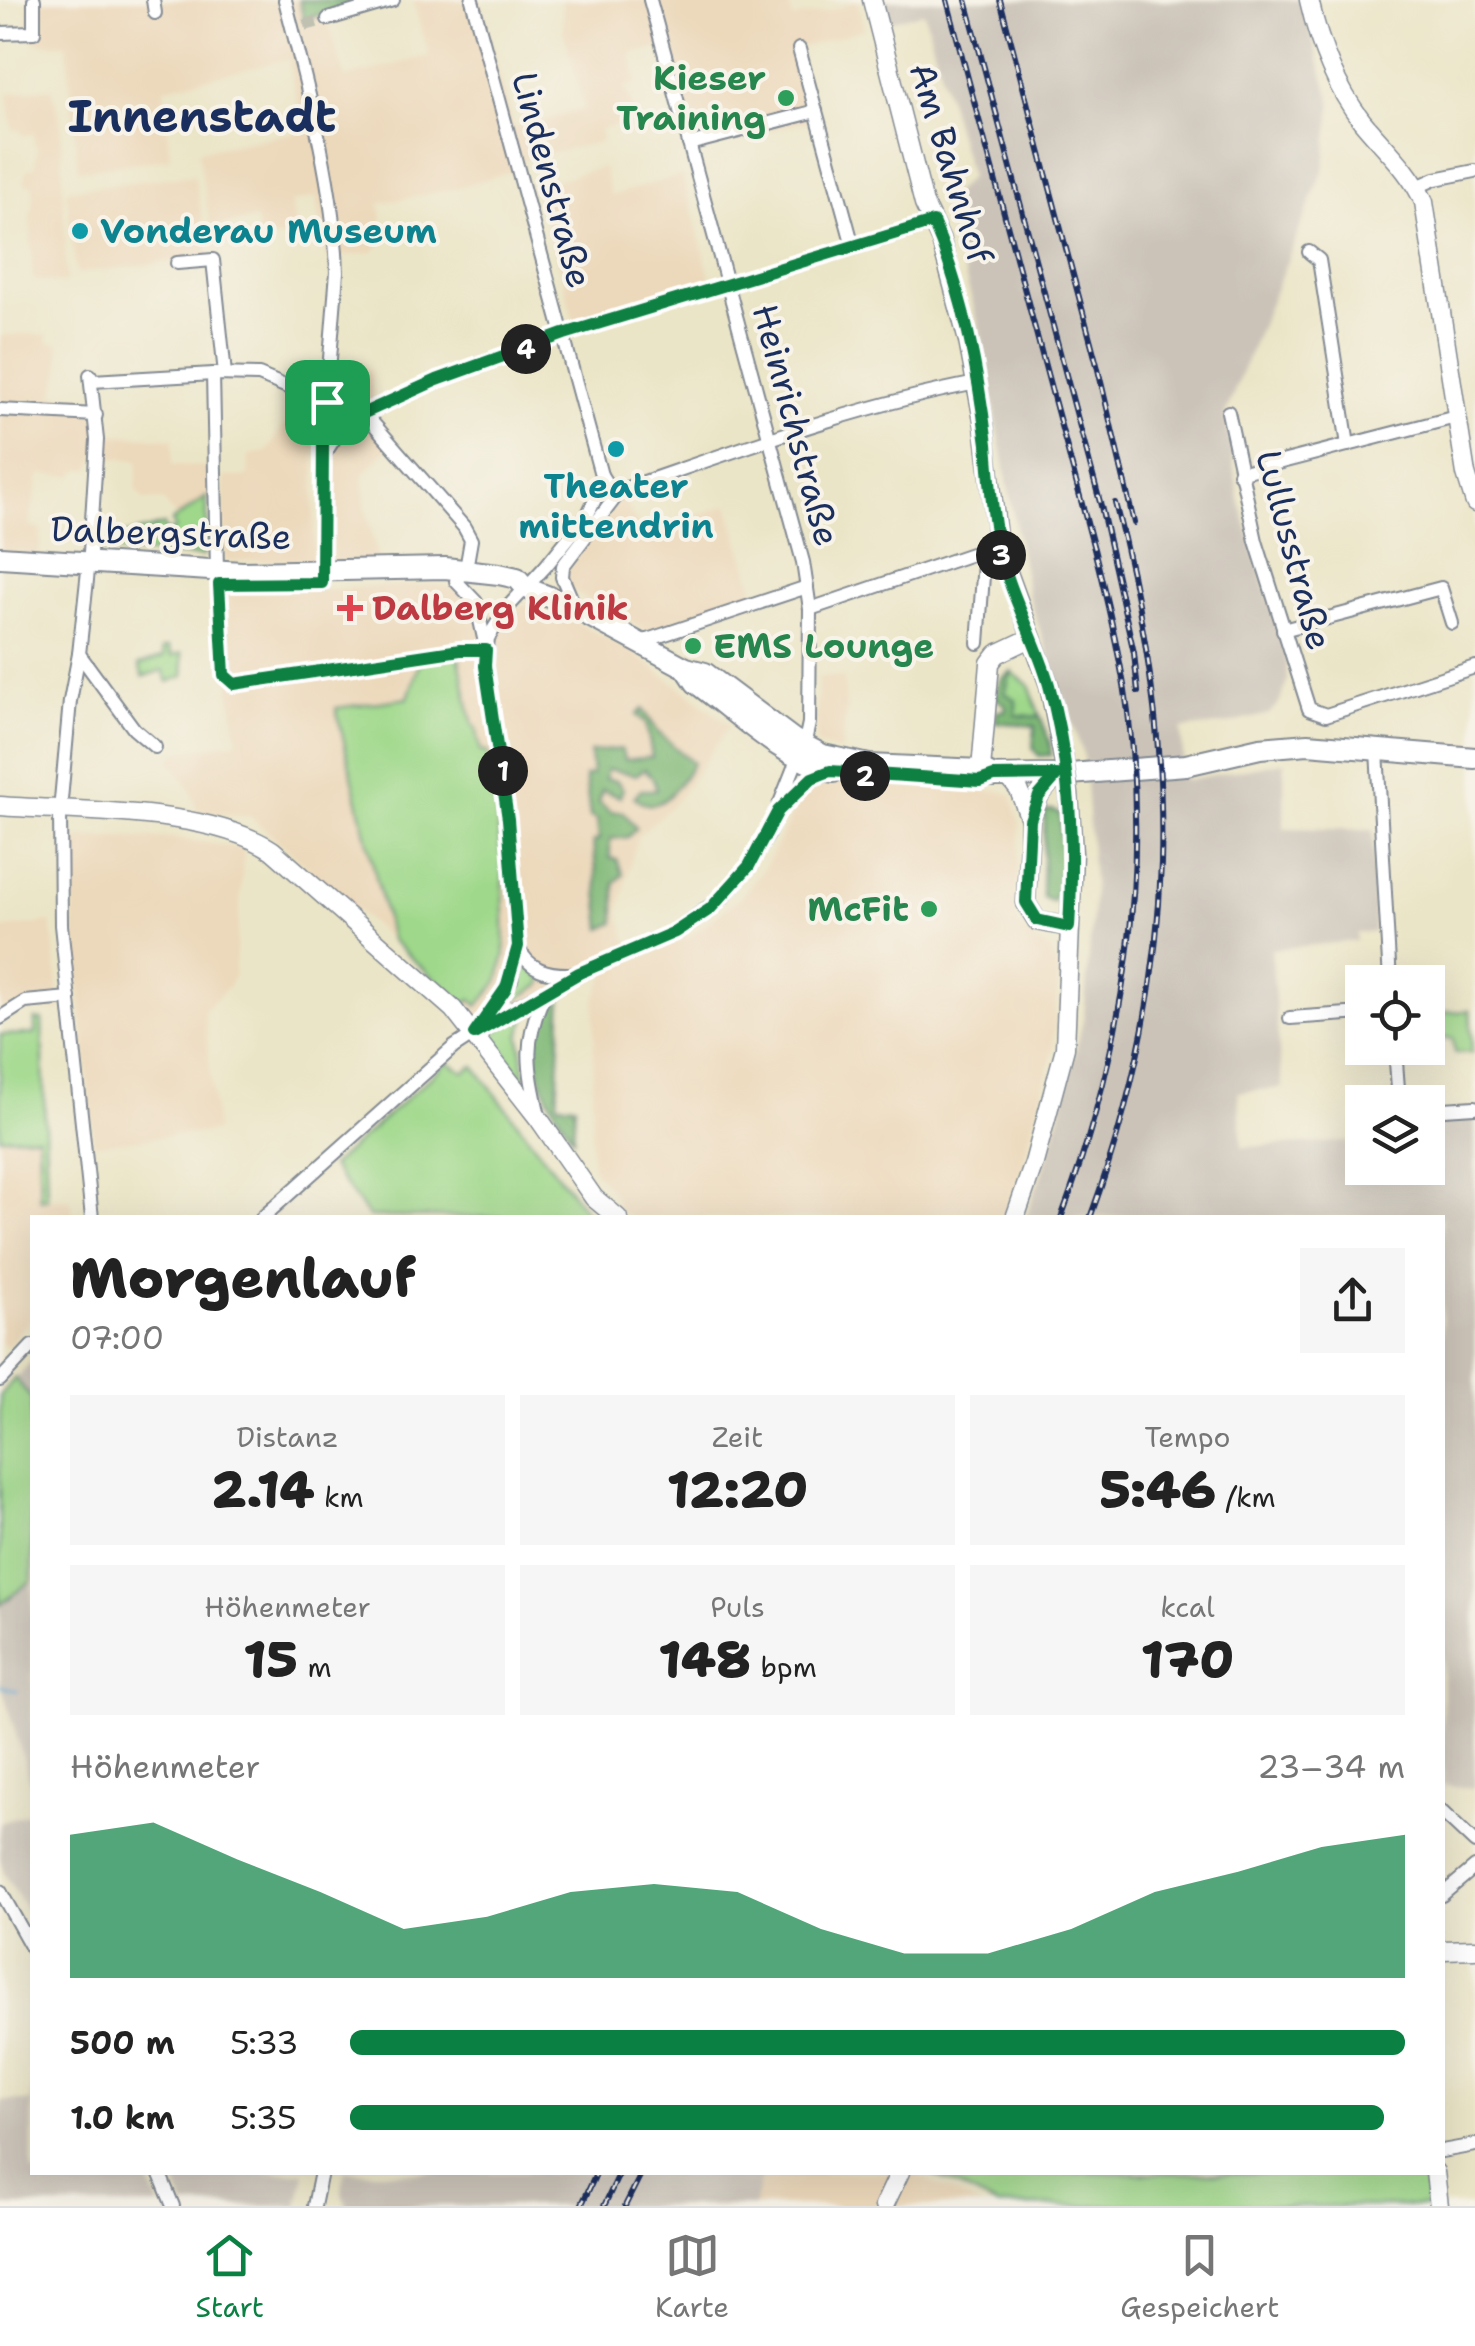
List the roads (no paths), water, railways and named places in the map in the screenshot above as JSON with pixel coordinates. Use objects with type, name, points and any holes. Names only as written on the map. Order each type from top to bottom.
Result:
[{"type":"main road","name":"Am Bahnhof","points":[[872,0],[924,204],[956,291],[978,383],[992,547],[1048,685],[1060,766],[1069,794],[1073,853],[1064,1048],[1034,1163],[1015,1215]]},
{"type":"main road","points":[[1308,0],[1334,80],[1417,187],[1428,218],[1456,417],[1475,503]]},
{"type":"main road","name":"Dalbergstraße","points":[[0,558],[88,571]]},
{"type":"main road","name":"Dalbergstraße","points":[[0,571],[218,578],[461,575],[513,591],[526,588],[575,608],[686,668],[696,683],[801,752]]},
{"type":"main road","points":[[994,774],[990,664],[997,654],[1031,638]]},
{"type":"main road","points":[[801,752],[855,764],[994,774],[1060,766],[1186,765],[1282,745],[1308,744],[1475,758]]},
{"type":"main road","points":[[801,752],[830,771],[980,781],[994,774]]},
{"type":"main road","points":[[1060,766],[1039,796],[1030,820],[1028,908],[1037,920],[1069,927]]},
{"type":"main road","points":[[994,774],[1020,792],[1030,820]]},
{"type":"main road","points":[[0,806],[194,822],[230,830],[264,844],[415,973],[474,1034],[594,1198],[614,1215]]},
{"type":"main road","points":[[1445,1950],[1475,1949]]},
{"type":"main road","points":[[884,2206],[899,2175]]},
{"type":"main road","points":[[1435,2175],[1439,2206]]},
{"type":"street","points":[[0,32],[34,32],[34,0]]},
{"type":"street","points":[[285,0],[299,27],[336,248],[324,456],[322,577]]},
{"type":"street","points":[[328,19],[393,0]]},
{"type":"street","name":"Lindenstraße","points":[[472,0],[601,475]]},
{"type":"street","name":"Heinrichstraße","points":[[265,1215],[454,1046],[547,990],[658,941],[710,909],[749,866],[778,811],[801,752],[809,722],[807,586],[650,0]]},
{"type":"street","points":[[799,49],[854,246]]},
{"type":"street","points":[[689,144],[816,111]]},
{"type":"street","points":[[1417,187],[1434,179],[1475,171]]},
{"type":"street","points":[[324,456],[337,432],[364,413],[437,380],[564,334],[933,222]]},
{"type":"street","points":[[1309,252],[1319,260],[1348,444]]},
{"type":"street","points":[[178,263],[213,260],[219,374],[218,578],[224,675],[234,684],[460,650],[486,650]]},
{"type":"street","points":[[92,1215],[61,926],[60,811],[88,571],[96,414],[92,378],[219,374],[270,378],[364,413],[464,527],[471,540],[461,575],[476,602],[486,650]]},
{"type":"street","points":[[601,475],[610,488],[621,490],[902,398],[978,383]]},
{"type":"street","points":[[0,410],[66,416],[96,414]]},
{"type":"street","name":"Lullusstraße","points":[[1228,412],[1239,473],[1283,630],[1305,702],[1314,713],[1326,715],[1475,666]]},
{"type":"street","points":[[1239,473],[1456,417]]},
{"type":"street","points":[[474,1034],[510,980],[518,946],[508,819],[485,666],[488,638],[506,609],[588,514],[601,475]]},
{"type":"street","points":[[575,608],[562,577],[563,566],[621,490]]},
{"type":"street","points":[[810,609],[992,547]]},
{"type":"street","name":"Am Bahnhof","points":[[978,643],[992,547]]},
{"type":"street","points":[[641,642],[807,586]]},
{"type":"street","points":[[1283,630],[1441,588],[1452,623]]},
{"type":"street","points":[[79,654],[134,729],[155,747]]},
{"type":"street","points":[[1377,750],[1389,965]]},
{"type":"street","name":"Heinrichstraße","points":[[778,811],[806,782],[830,771]]},
{"type":"street","points":[[518,946],[528,962],[541,971],[579,973]]},
{"type":"street","points":[[539,1119],[528,1070],[528,1045],[532,1023],[547,990]]},
{"type":"street","points":[[0,1018],[24,1002],[69,998]]},
{"type":"street","points":[[1290,1018],[1345,1014]]},
{"type":"street","points":[[1445,1109],[1475,1108]]},
{"type":"street","points":[[0,1380],[30,1348]]},
{"type":"street","points":[[1445,1815],[1475,1843]]},
{"type":"street","points":[[1445,1891],[1475,1866]]},
{"type":"street","points":[[0,1890],[30,1944]]},
{"type":"street","points":[[1445,2150],[1475,2145]]},
{"type":"street","points":[[160,2175],[173,2206]]},
{"type":"street","points":[[314,2206],[320,2175]]},
{"type":"waterway","points":[[0,1686],[17,1691]]},
{"type":"tunnel","points":[[305,25],[328,19]]},
{"type":"railway","points":[[947,0],[1103,584],[1125,691],[1133,758],[1133,891],[1127,958],[1101,1090],[1062,1215]]},
{"type":"railway","points":[[966,0],[1101,506],[1134,653],[1138,692]]},
{"type":"railway","points":[[1000,0],[1097,365],[1134,523]]},
{"type":"railway","points":[[1091,1215],[1120,1127],[1141,1038],[1155,950],[1161,862],[1160,775],[1152,686],[1137,596],[1115,503]]},
{"type":"railway","points":[[581,2206],[596,2175]]},
{"type":"railway","points":[[604,2206],[619,2175]]},
{"type":"railway","points":[[625,2206],[640,2175]]},
{"type":"place","name":"Kieser Training","points":[[786,98]]},
{"type":"place","name":"Vonderau Museum","points":[[80,231]]},
{"type":"place","name":"Theater mittendrin","points":[[616,449]]},
{"type":"place","name":"Dalberg Klinik","points":[[350,608]]},
{"type":"place","name":"EMS Lounge","points":[[693,646]]},
{"type":"place","name":"McFit","points":[[929,909]]},
{"type":"district","name":"Innenstadt","points":[[202,116]]}]
